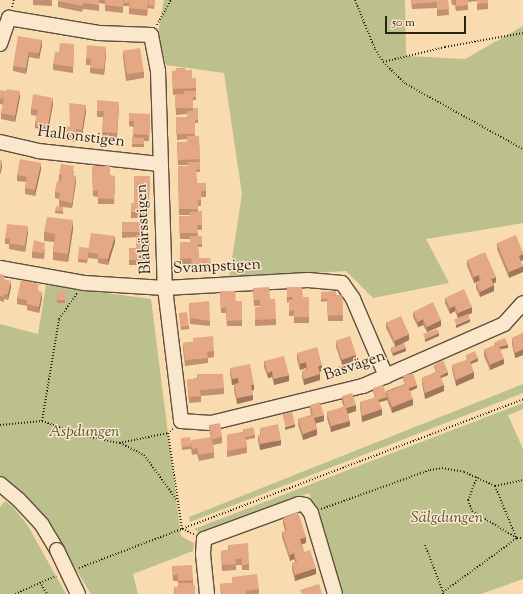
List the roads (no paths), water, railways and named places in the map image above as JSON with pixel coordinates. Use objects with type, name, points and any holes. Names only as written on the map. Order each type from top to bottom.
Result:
[{"type":"street","name":"Blåbärsstigen","points":[[0,44],[9,18],[99,33],[151,35],[158,71],[159,164],[165,288],[181,422]]},
{"type":"street","name":"Hallonstigen","points":[[0,142],[38,151],[159,164]]},
{"type":"street","name":"Svampstigen","points":[[0,268],[84,283],[165,288],[308,280],[342,283],[353,299],[386,376]]},
{"type":"street","name":"Basvägen","points":[[181,422],[218,421],[363,386],[504,324],[523,303]]},
{"type":"street","points":[[0,484],[19,500],[42,525],[57,550],[78,594]]},
{"type":"street","points":[[207,594],[203,554],[204,539],[294,505],[308,509],[334,594]]},
{"type":"park label","name":"Aspdungen","points":[[84,433]]},
{"type":"park label","name":"Sälgdungen","points":[[447,519]]}]
